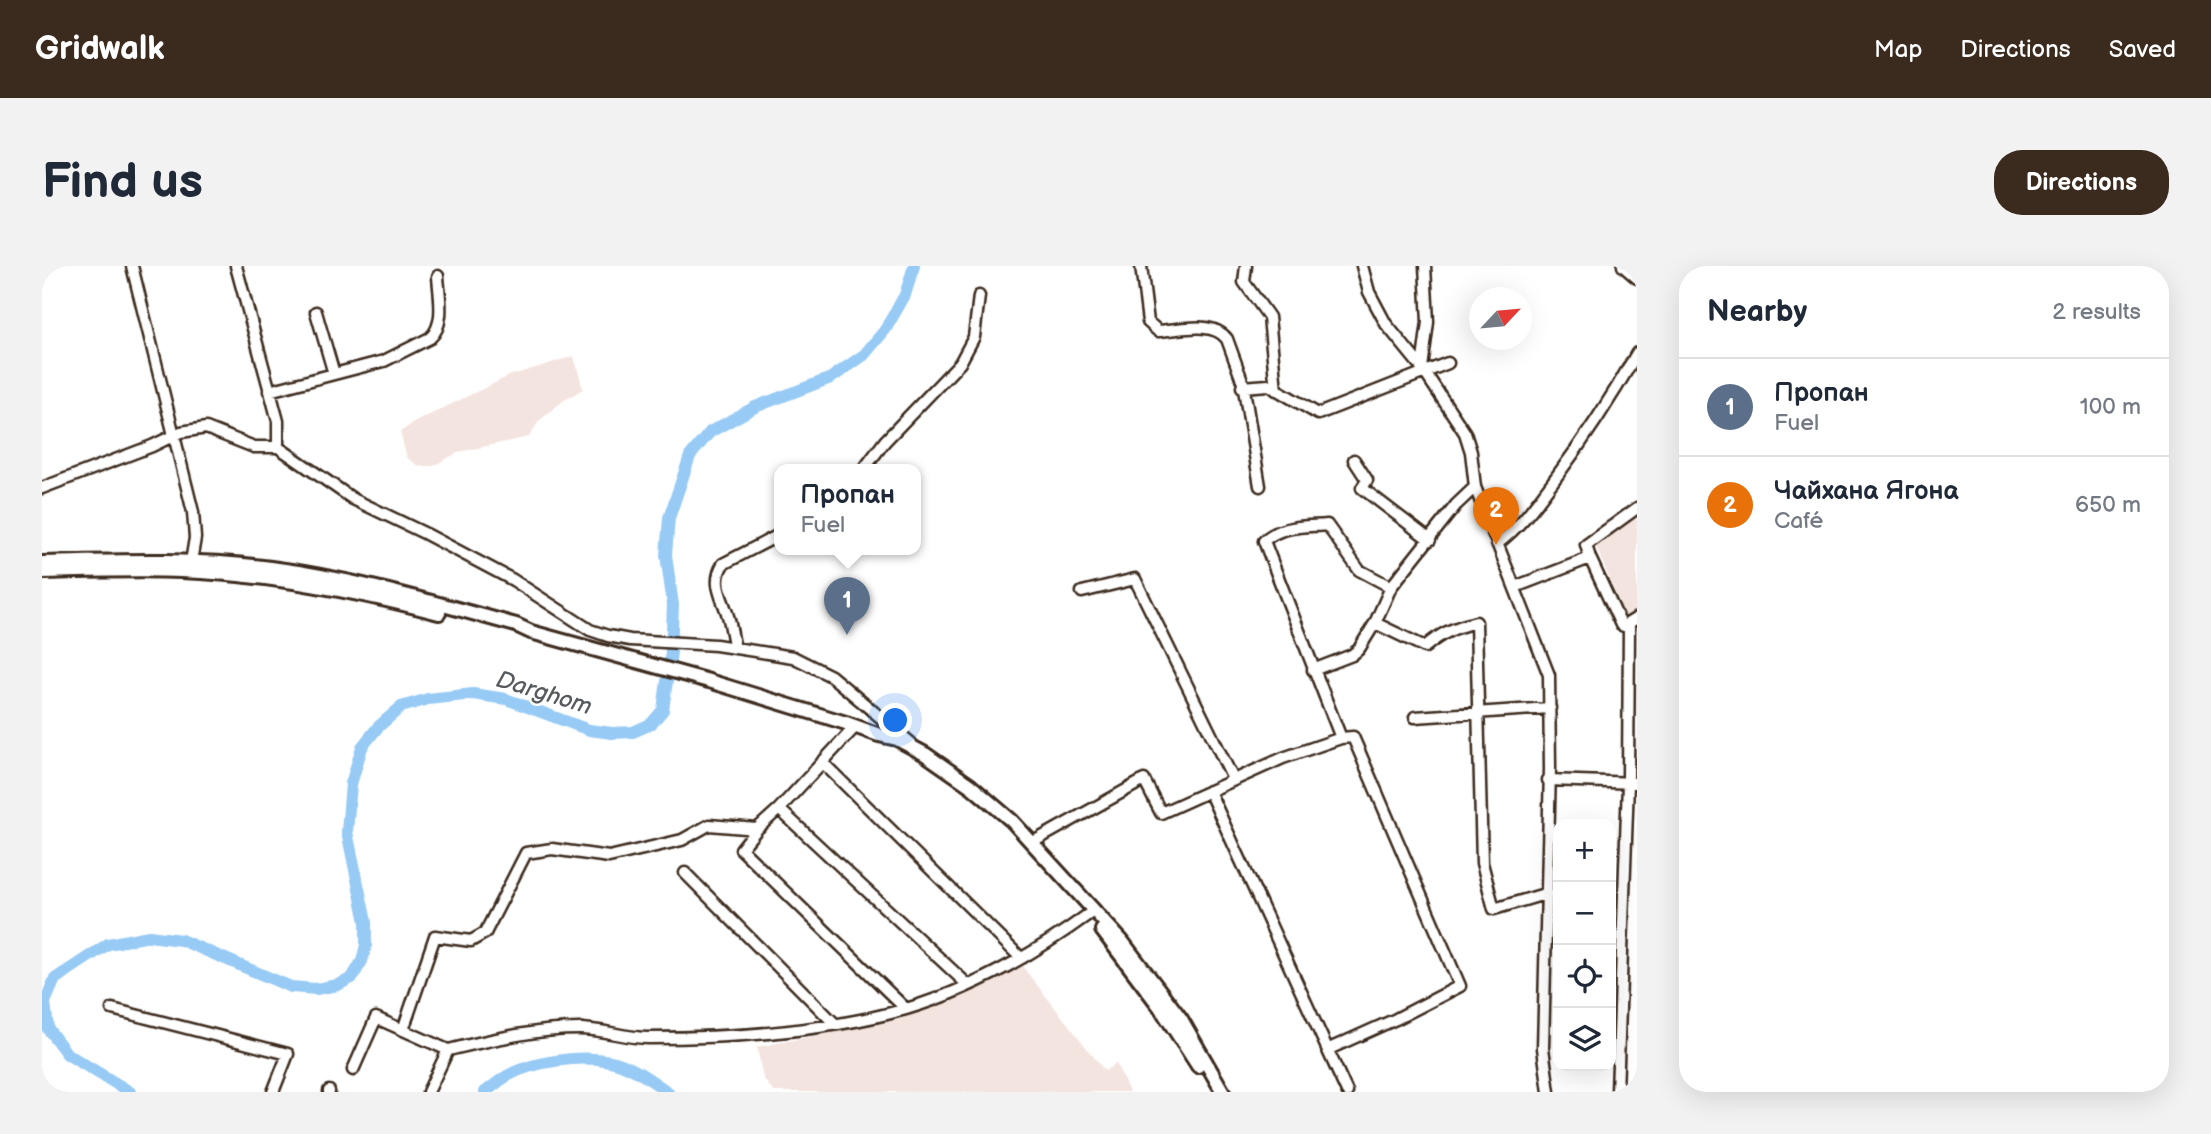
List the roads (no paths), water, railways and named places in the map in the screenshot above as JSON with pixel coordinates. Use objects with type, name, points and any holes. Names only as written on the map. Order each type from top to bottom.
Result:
[{"type":"main road","points":[[44,567],[191,562],[273,568],[345,580],[516,625],[531,632],[709,681],[879,736],[897,739],[925,754],[971,786],[1033,842],[1121,940],[1223,1092]]},
{"type":"main road","points":[[44,567],[180,570],[247,575],[297,582],[403,604],[514,633],[531,632]]},
{"type":"main road","points":[[879,736],[949,779],[1031,847],[1089,914],[1187,1038],[1214,1092]]},
{"type":"street","points":[[132,266],[193,512],[195,538],[191,562]]},
{"type":"street","points":[[236,266],[278,421],[278,447]]},
{"type":"street","points":[[1141,266],[1148,322],[1151,326],[1158,331],[1211,328],[1223,334],[1237,363],[1260,486]]},
{"type":"street","points":[[1246,266],[1244,282],[1269,317],[1276,390]]},
{"type":"street","points":[[1362,266],[1369,292],[1386,324],[1423,370],[1465,433],[1471,452],[1475,488],[1547,667],[1550,708],[1543,1048],[1549,1092]]},
{"type":"street","points":[[1423,370],[1428,322],[1425,266]]},
{"type":"street","points":[[1623,266],[1637,278]]},
{"type":"street","points":[[269,391],[384,361],[430,338],[436,333],[440,313],[438,276]]},
{"type":"street","points":[[868,464],[885,441],[960,363],[974,337],[979,296]]},
{"type":"street","points":[[316,312],[334,374]]},
{"type":"street","points":[[1497,544],[1517,529],[1562,469],[1609,403],[1637,353]]},
{"type":"street","points":[[1242,387],[1269,385],[1318,414],[1423,370],[1448,363]]},
{"type":"street","points":[[42,488],[181,432],[205,428],[254,447],[278,447],[353,499],[513,580],[577,623],[608,636],[630,640],[716,645],[793,657],[831,676],[925,754]]},
{"type":"street","points":[[1354,460],[1367,480],[1362,488],[1430,540]]},
{"type":"street","points":[[1313,670],[1352,655],[1359,649],[1375,623],[1391,587],[1456,505],[1475,488]]},
{"type":"street","points":[[1617,1092],[1632,783],[1633,621],[1621,625],[1586,545],[1637,508]]},
{"type":"street","points":[[1340,738],[1264,541],[1269,536],[1289,528],[1327,525],[1359,570],[1391,587]]},
{"type":"street","points":[[735,648],[728,614],[717,583],[718,573],[723,564],[774,538]]},
{"type":"street","points":[[1515,587],[1590,558]]},
{"type":"street","points":[[1082,592],[1135,579],[1233,779]]},
{"type":"street","points":[[1375,623],[1425,647],[1450,629],[1476,622],[1482,863],[1494,909],[1548,893]]},
{"type":"street","points":[[1415,717],[1550,708]]},
{"type":"street","points":[[855,727],[741,849],[906,1009]]},
{"type":"street","points":[[1033,842],[1144,780],[1161,813],[1283,758],[1340,738],[1353,737],[1460,986],[1329,1049]]},
{"type":"street","points":[[822,762],[1021,958]]},
{"type":"street","points":[[1548,780],[1632,783]]},
{"type":"street","points":[[1209,790],[1347,1092]]},
{"type":"street","points":[[779,808],[968,985]]},
{"type":"street","points":[[403,1030],[435,936],[471,940],[485,933],[526,853],[552,849],[609,856],[682,840],[709,825],[757,829]]},
{"type":"street","points":[[685,873],[835,1024]]},
{"type":"street","points":[[353,1069],[376,1018],[448,1050],[522,1033],[581,1029],[645,1038],[796,1031],[835,1024],[906,1009],[968,985],[1057,937],[1089,914]]},
{"type":"street","points":[[113,1009],[288,1054],[273,1092]]},
{"type":"street","points":[[428,1092],[448,1050]]},
{"type":"waterway","name":"Darghоm","points":[[130,1092],[67,1054],[48,1029],[45,1002],[55,979],[108,944],[149,936],[181,940],[291,987],[316,989],[338,985],[352,978],[362,961],[366,945],[366,922],[347,832],[351,784],[362,747],[378,727],[401,707],[428,699],[473,694],[506,699],[589,730],[633,732],[651,724],[663,710],[671,652],[673,605],[666,555],[669,518],[690,456],[710,432],[755,407],[831,378],[864,355],[885,330],[905,295],[914,266]]},
{"type":"waterway","name":"Darghоm","points":[[485,1092],[507,1076],[530,1066],[585,1059],[610,1061],[625,1066],[668,1092]]},
{"type":"place","name":"Чайхана Ягона","points":[[1496,545]]},
{"type":"place","name":"Пропан","points":[[847,635]]}]
